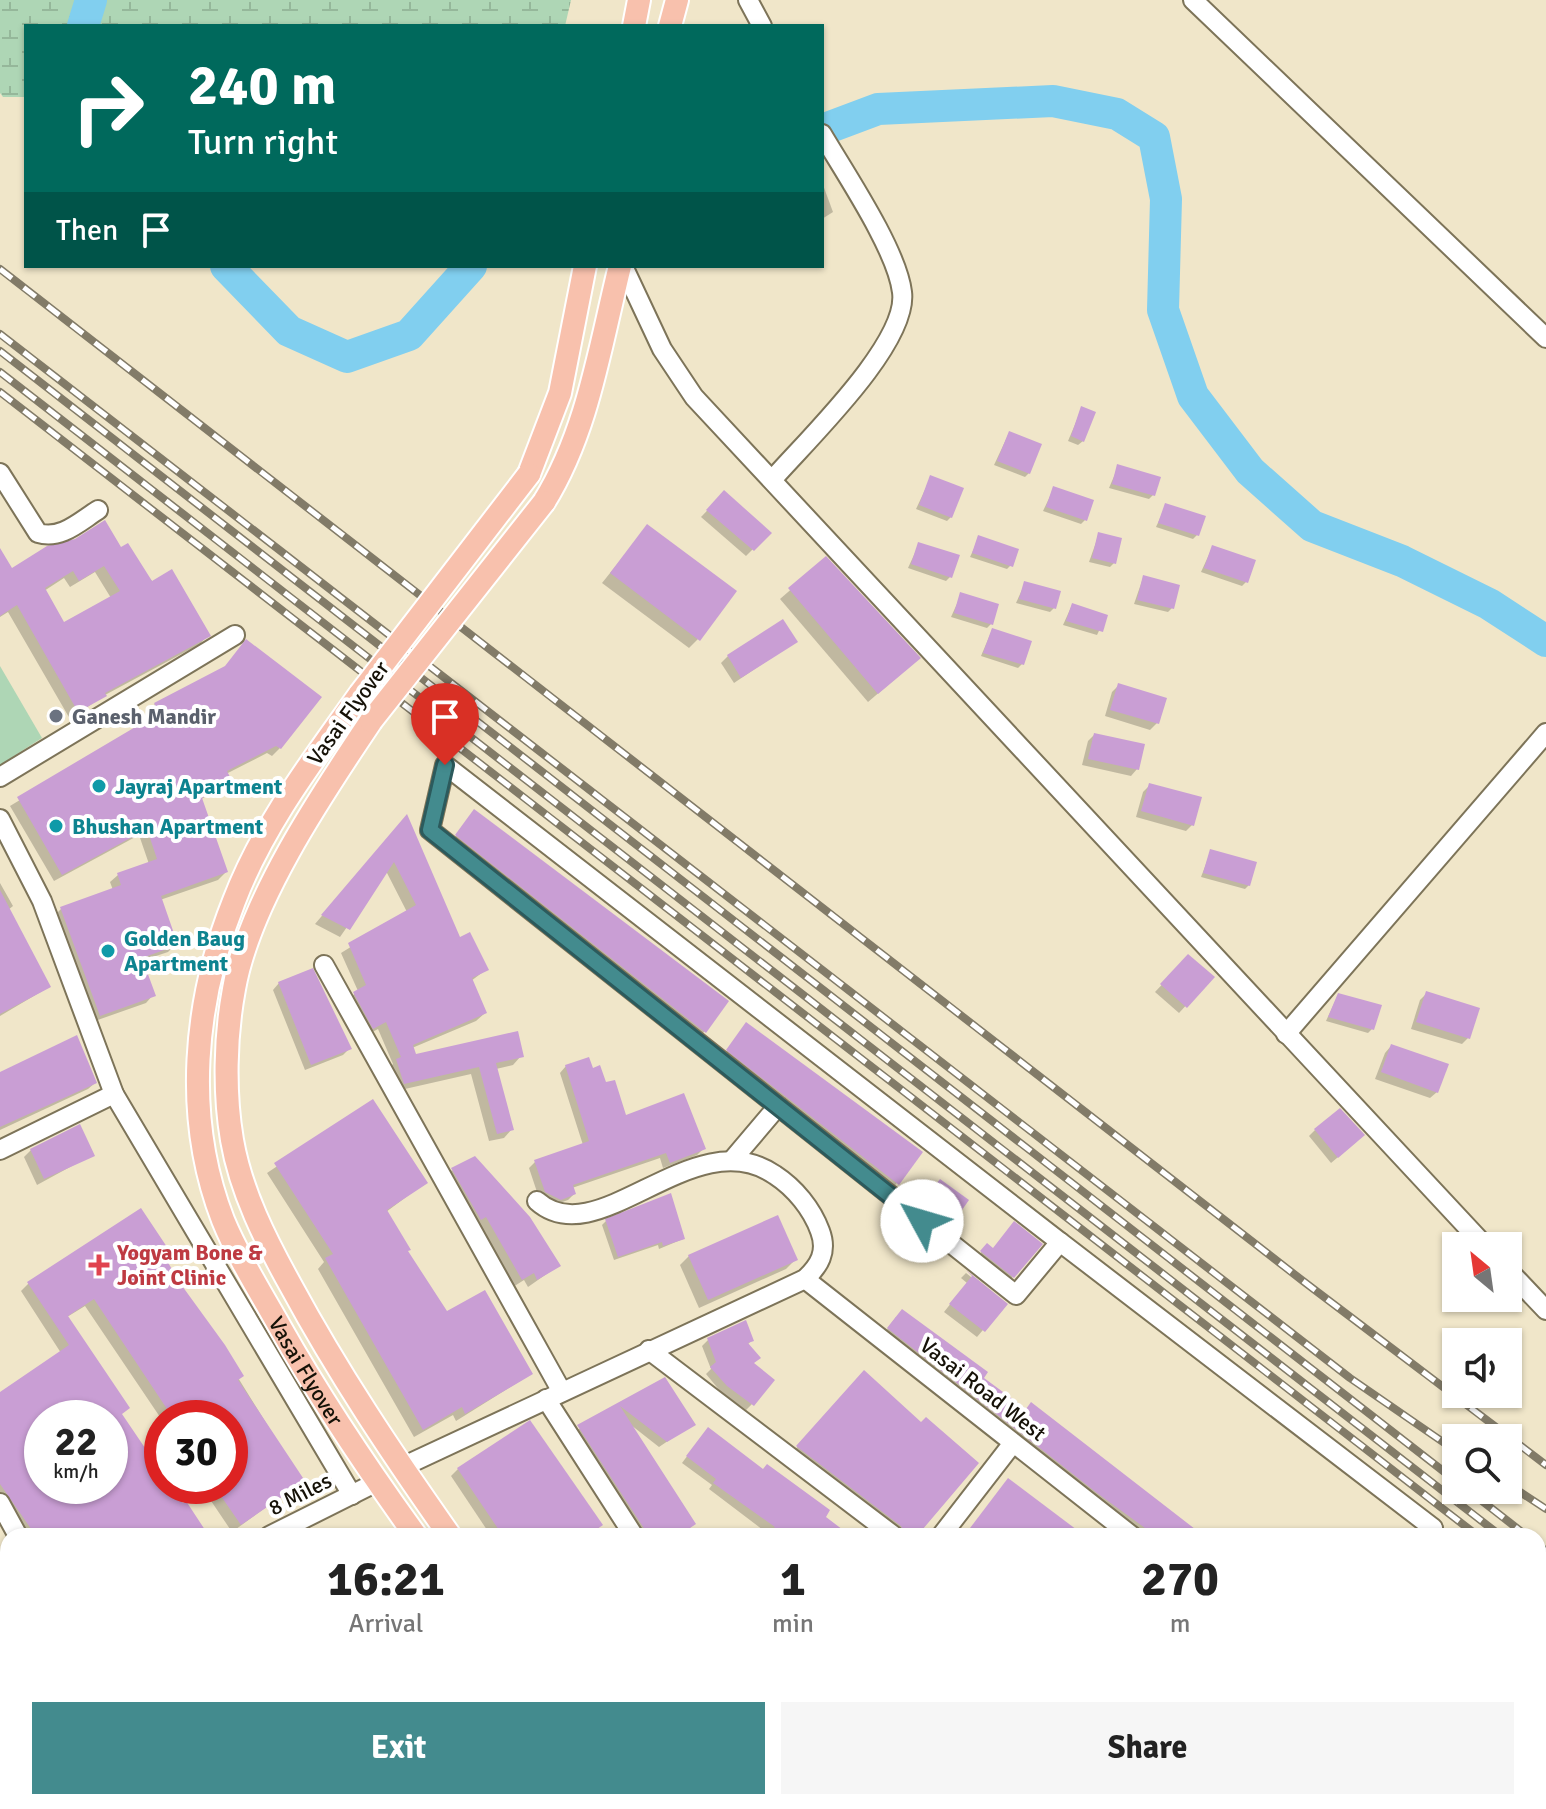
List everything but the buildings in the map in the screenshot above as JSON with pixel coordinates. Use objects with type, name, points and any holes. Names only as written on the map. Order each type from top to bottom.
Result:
[{"type":"main road","points":[[634,24],[639,0]]},
{"type":"main road","points":[[671,24],[677,0]]},
{"type":"main road","name":"Vasai Flyover","points":[[410,1528],[345,1435],[289,1344],[223,1221],[204,1151],[197,1086],[204,993],[234,900],[282,804],[360,694],[529,474],[560,393],[585,268]]},
{"type":"main road","name":"Vasai Flyover","points":[[444,1528],[370,1419],[311,1323],[270,1247],[245,1187],[232,1141],[228,1096],[234,988],[255,924],[313,807],[371,721],[544,502],[566,467],[591,390],[621,268]]},
{"type":"main road","points":[[377,1482],[402,1467]]},
{"type":"street","points":[[748,0],[761,24]]},
{"type":"street","points":[[1193,0],[1546,338]]},
{"type":"street","points":[[772,480],[877,360],[902,315],[902,292],[893,261],[824,138]]},
{"type":"street","points":[[623,268],[662,349],[694,397],[1472,1232]]},
{"type":"street","points":[[0,473],[38,533],[50,537],[61,534],[98,510]]},
{"type":"street","points":[[0,777],[235,635]]},
{"type":"street","points":[[1286,1034],[1546,733]]},
{"type":"street","points":[[1060,1242],[1016,1295],[430,830],[445,765],[1433,1528]]},
{"type":"street","points":[[0,819],[47,914],[114,1094],[352,1495]]},
{"type":"street","points":[[324,965],[554,1396],[629,1528]]},
{"type":"street","points":[[0,1150],[114,1094]]},
{"type":"street","points":[[733,1159],[778,1106]]},
{"type":"street","points":[[402,1467],[805,1279],[819,1266],[824,1252],[821,1233],[812,1216],[784,1181],[754,1163],[733,1159],[707,1162],[588,1213],[558,1215],[537,1201]]},
{"type":"street","name":"Vasai Road West","points":[[805,1279],[1122,1528]]},
{"type":"street","points":[[1522,1285],[1546,1310]]},
{"type":"street","points":[[649,1350],[883,1528]]},
{"type":"street","points":[[947,1528],[1013,1443]]},
{"type":"street","name":"8 Miles","points":[[285,1528],[377,1482]]},
{"type":"street","points":[[0,1503],[14,1528]]},
{"type":"green space","points":[[0,0],[571,0],[565,24],[24,24],[24,97],[3,97],[0,93]]},
{"type":"green space","points":[[0,666],[42,738],[0,765]]},
{"type":"waterway","points":[[84,24],[91,0]]},
{"type":"waterway","points":[[824,129],[878,109],[1053,101],[1117,114],[1154,137],[1166,199],[1163,310],[1193,396],[1250,471],[1312,526],[1402,561],[1489,604],[1546,641]]},
{"type":"waterway","points":[[228,268],[289,331],[347,357],[409,335],[469,268]]},
{"type":"railway","points":[[0,269],[1303,1281],[1546,1465]]},
{"type":"railway","points":[[0,334],[1350,1378],[1442,1441]]},
{"type":"railway","points":[[0,351],[1442,1470]]},
{"type":"railway","points":[[0,372],[1491,1528]]},
{"type":"railway","points":[[0,392],[1468,1528]]},
{"type":"railway","points":[[1522,1493],[1546,1509]]},
{"type":"railway","points":[[1486,1504],[1517,1528]]},
{"type":"place","name":"Ganesh Mandir","points":[[56,716]]},
{"type":"place","name":"Jayraj Apartment","points":[[99,786]]},
{"type":"place","name":"Bhushan Apartment","points":[[56,826]]},
{"type":"place","name":"Golden Baug Apartment","points":[[108,951]]},
{"type":"place","name":"Yogyam Bone & Joint Clinic","points":[[99,1265]]},
{"type":"route","points":[[445,765],[430,830],[922,1221]]}]
